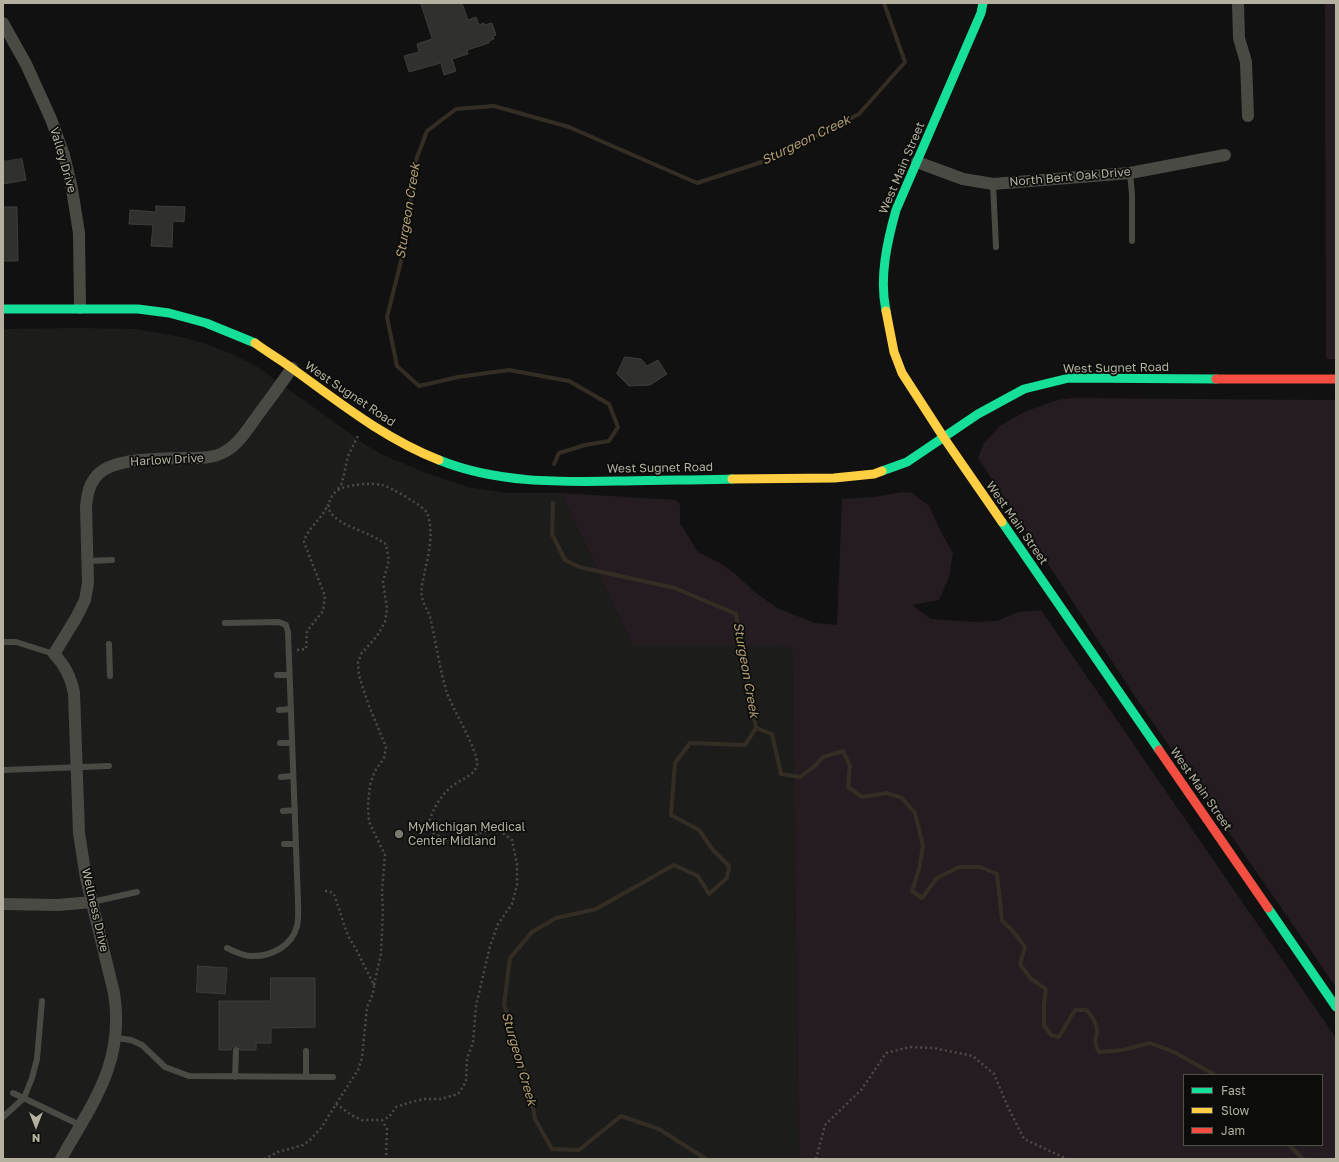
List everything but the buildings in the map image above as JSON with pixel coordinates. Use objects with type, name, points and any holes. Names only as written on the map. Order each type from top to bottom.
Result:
[{"type":"street","name":"West Main Street","points":[[983,3],[896,210],[889,236],[884,284],[885,308],[894,352],[902,373],[944,438],[1336,1007]]},
{"type":"street","points":[[1238,3],[1239,38],[1246,62],[1248,116]]},
{"type":"street","name":"Valley Drive","points":[[3,23],[29,71],[51,119],[64,155],[72,189],[79,233],[80,308]]},
{"type":"street","name":"North Bent Oak Drive","points":[[917,162],[963,179],[993,184],[1130,173],[1225,155]]},
{"type":"street","name":"West Sugnet Road","points":[[3,309],[138,309],[161,312],[206,323],[251,341],[381,431],[422,453],[451,465],[490,475],[527,480],[571,482],[834,478],[874,474],[907,462],[978,414],[1024,389],[1069,378],[1336,379]]},
{"type":"street","name":"Harlow Drive","points":[[54,654],[85,600],[88,583],[86,507],[90,486],[96,477],[104,470],[119,464],[134,461],[212,457],[227,451],[234,446],[249,427],[292,368]]},
{"type":"street","name":"Wellness Drive","points":[[54,654],[62,663],[72,683],[74,693],[79,833],[82,856],[116,1007],[116,1038],[113,1055],[106,1077],[61,1159]]},
{"type":"street","points":[[3,904],[58,905],[92,902]]},
{"type":"lane","points":[[1130,173],[1132,194],[1132,241]]},
{"type":"lane","points":[[993,184],[996,247]]},
{"type":"lane","points":[[87,561],[112,560]]},
{"type":"lane","points":[[225,623],[279,622],[286,626],[288,632],[294,776],[297,926],[291,940],[278,950],[264,955],[250,956],[227,948]]},
{"type":"lane","points":[[3,642],[16,642],[54,654]]},
{"type":"lane","points":[[109,644],[110,676]]},
{"type":"lane","points":[[277,676],[289,675]]},
{"type":"lane","points":[[279,710],[291,709]]},
{"type":"lane","points":[[280,743],[292,743]]},
{"type":"lane","points":[[3,770],[109,766]]},
{"type":"lane","points":[[281,777],[294,776]]},
{"type":"lane","points":[[283,811],[295,810]]},
{"type":"lane","points":[[284,844],[296,844]]},
{"type":"lane","points":[[92,902],[137,892]]},
{"type":"lane","points":[[3,1117],[24,1098],[37,1060],[42,1001]]},
{"type":"lane","points":[[116,1038],[131,1040],[142,1045],[165,1067],[189,1076],[332,1077]]},
{"type":"lane","points":[[235,1077],[236,1050]]},
{"type":"lane","points":[[306,1051],[306,1077]]},
{"type":"lane","points":[[13,1093],[80,1125]]},
{"type":"path","points":[[338,490],[342,483],[348,456],[358,436]]},
{"type":"path","points":[[297,650],[306,649],[307,631],[323,611],[325,596],[304,542],[306,534],[315,526],[325,512],[332,494],[344,487],[362,484],[382,485],[411,500],[427,512],[430,526],[430,542],[422,586],[422,597],[429,616],[446,692],[475,753],[477,765],[473,772],[450,787],[436,804],[429,821],[433,833],[447,840],[465,840],[484,831],[499,830],[512,840],[517,864],[517,885],[512,904],[498,924],[490,946],[476,1006],[473,1042],[467,1059],[466,1082],[458,1094],[441,1099],[424,1099],[396,1107],[389,1117],[382,1120],[362,1120],[353,1116],[336,1104]]},
{"type":"path","points":[[264,1159],[278,1152],[303,1145],[310,1140],[321,1128],[358,1070],[362,1058],[366,1007],[373,994],[381,954],[383,911],[382,891],[385,855],[369,822],[368,805],[370,785],[375,771],[384,758],[386,747],[369,706],[359,676],[358,663],[361,654],[377,636],[385,622],[387,608],[383,582],[389,560],[386,544],[371,535],[355,530],[339,520],[331,514],[328,503]]},
{"type":"path","points":[[324,892],[329,891],[334,894],[348,936],[360,954],[374,985]]},
{"type":"path","points":[[816,1159],[825,1125],[862,1089],[886,1053],[910,1047],[934,1048],[973,1056],[994,1074],[1024,1139],[1067,1159]]},
{"type":"path","points":[[382,1120],[387,1129],[386,1159]]},
{"type":"shaded area","points":[[1325,3],[1336,3],[1336,359],[1326,359]]},
{"type":"shaded area","name":"MyMichigan Medical Center Midland","points":[[3,329],[135,329],[200,342],[227,352],[256,366],[366,445],[385,456],[426,473],[468,487],[506,493],[561,493],[633,646],[792,646],[799,1159],[3,1159]]},
{"type":"shaded area","points":[[1072,398],[1336,400],[1336,987],[1140,704],[978,458],[984,443],[1000,426],[1024,412],[1057,400]]},
{"type":"shaded area","points":[[902,492],[912,493],[929,506],[953,553],[949,577],[939,600],[912,605],[931,619],[974,622],[997,621],[1018,612],[1041,610],[1336,1038],[1336,1159],[799,1159],[792,647],[633,646],[561,493],[676,500],[680,505],[680,523],[698,552],[720,563],[733,572],[756,593],[777,608],[815,623],[837,625],[842,499],[874,497]]},
{"type":"waterway","name":"Sturgeon Creek","points":[[554,464],[559,453],[585,445],[609,441],[618,427],[609,404],[569,381],[509,370],[458,377],[419,386],[397,366],[387,317],[408,233],[413,168],[427,131],[456,109],[494,106],[569,127],[697,183],[771,159],[859,114],[905,62],[884,3]]},
{"type":"waterway","name":"Sturgeon Creek","points":[[553,503],[552,534],[565,560],[579,567],[675,588],[736,614],[756,728],[745,745],[690,743],[675,763],[671,815],[699,830],[713,850],[729,866],[727,878],[709,894],[698,876],[674,865],[596,909],[556,918],[532,932],[510,958],[504,1004],[529,1086],[535,1119],[552,1149],[579,1150],[621,1116],[659,1129],[706,1159]]},
{"type":"waterway","points":[[756,728],[772,734],[781,774],[800,777],[815,766],[823,757],[843,751],[850,766],[848,787],[862,797],[887,793],[902,798],[915,813],[923,846],[919,869],[912,891],[922,898],[937,878],[959,867],[980,867],[997,874],[1002,921],[1012,930],[1025,947],[1020,964],[1031,979],[1046,989],[1044,1025],[1051,1035],[1059,1037],[1075,1010],[1087,1010],[1096,1024],[1097,1034],[1095,1042],[1099,1052],[1123,1050],[1150,1043],[1174,1052],[1213,1074]]},
{"type":"waterway","points":[[1290,1146],[1303,1159]]},
{"type":"traffic: fast","points":[[886,311],[883,286],[885,260],[896,210],[981,13],[983,3]]},
{"type":"traffic: fast","points":[[3,309],[138,309],[169,313],[206,323],[255,343]]},
{"type":"traffic: fast","points":[[882,471],[907,462],[978,414],[1024,389],[1069,378],[1216,379]]},
{"type":"traffic: fast","points":[[439,460],[484,474],[531,480],[578,482],[732,479]]},
{"type":"traffic: fast","points":[[1002,522],[1159,750]]},
{"type":"traffic: fast","points":[[1268,908],[1336,1007]]},
{"type":"traffic: slow","points":[[886,311],[894,352],[902,373],[944,438],[1002,522]]},
{"type":"traffic: slow","points":[[255,343],[381,431],[400,442],[439,460]]},
{"type":"traffic: slow","points":[[732,479],[834,478],[874,474],[882,471]]},
{"type":"traffic: jam","points":[[1216,379],[1336,379]]},
{"type":"traffic: jam","points":[[1159,750],[1268,908]]},
{"type":"place","name":"MyMichigan Medical Center Midland","points":[[399,834]]}]
